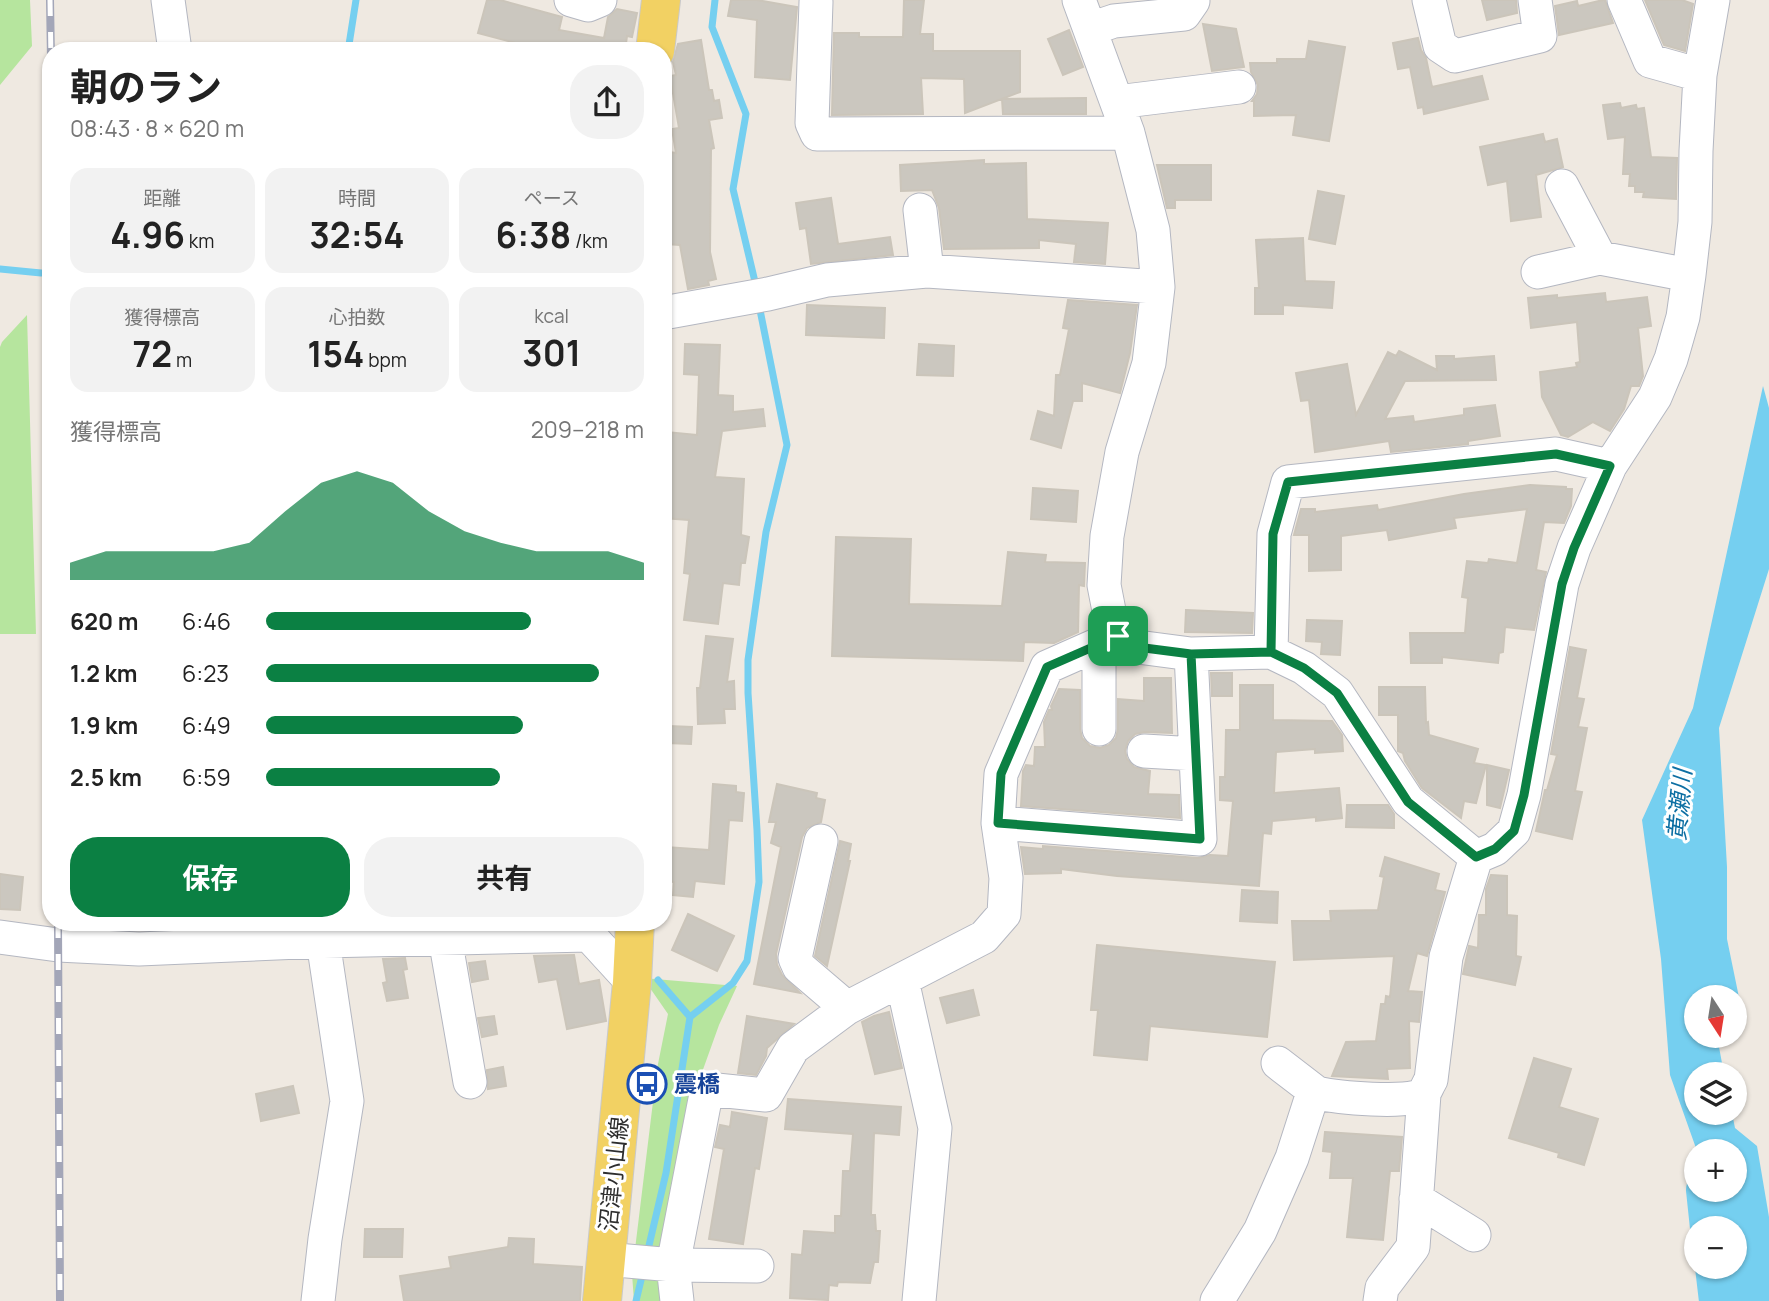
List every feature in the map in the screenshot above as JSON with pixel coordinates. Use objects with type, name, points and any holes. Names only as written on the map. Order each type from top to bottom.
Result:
[{"type":"main road","points":[[656,42],[661,0]]},
{"type":"main road","name":"沼津小山線","points":[[602,1301],[617,1259],[635,931]]},
{"type":"street","points":[[168,0],[173,42]]},
{"type":"street","points":[[571,0],[588,5],[600,0]]},
{"type":"street","points":[[1429,0],[1440,46],[1455,56],[1540,36],[1535,0]]},
{"type":"street","points":[[1624,0],[1650,61],[1700,75]]},
{"type":"street","points":[[1476,857],[1495,849],[1514,831],[1524,795],[1562,584],[1574,548],[1610,466],[1655,397],[1671,359],[1689,275],[1695,222],[1700,75],[1713,0]]},
{"type":"street","points":[[1085,14],[1114,21],[1184,14],[1193,1]]},
{"type":"street","points":[[816,2],[812,124],[817,134],[1128,133]]},
{"type":"street","points":[[1085,14],[1128,133],[1153,230],[1158,287],[1149,363],[1122,452],[1107,536],[1104,585],[1111,621],[1099,729]]},
{"type":"street","points":[[1117,102],[1239,87]]},
{"type":"street","points":[[1562,186],[1600,258]]},
{"type":"street","points":[[920,210],[927,271]]},
{"type":"street","points":[[1538,272],[1600,258],[1689,275]]},
{"type":"street","points":[[672,311],[827,281],[927,271],[1158,287]]},
{"type":"street","points":[[1271,652],[1273,534],[1288,482],[1556,454],[1610,466]]},
{"type":"street","points":[[677,1301],[673,1265],[707,1089],[766,1095],[793,1048],[847,1008],[984,937],[1004,914],[1006,878],[998,823],[1001,774],[1047,667],[1108,640],[1129,646],[1191,654],[1271,652],[1304,668],[1337,693],[1408,802],[1476,857]]},
{"type":"street","points":[[998,823],[1200,839],[1191,654]]},
{"type":"street","points":[[1144,751],[1196,754]]},
{"type":"street","points":[[821,841],[795,958],[799,967],[847,1008]]},
{"type":"street","points":[[1380,1301],[1382,1288],[1413,1247],[1424,1094],[1431,1080],[1446,957],[1476,857]]},
{"type":"street","points":[[0,937],[58,945],[139,949],[445,938],[539,931]]},
{"type":"street","points":[[595,931],[632,982]]},
{"type":"street","points":[[445,938],[470,1083]]},
{"type":"street","points":[[318,1301],[347,1101],[323,941]]},
{"type":"street","points":[[902,980],[935,1128],[919,1301]]},
{"type":"street","points":[[1278,1063],[1317,1093],[1333,1097],[1411,1100],[1424,1094]]},
{"type":"street","points":[[1217,1301],[1260,1231],[1292,1158],[1310,1101],[1317,1093]]},
{"type":"street","points":[[1416,1199],[1474,1236]]},
{"type":"street","points":[[617,1259],[673,1265],[757,1266]]},
{"type":"green space","points":[[0,0],[30,0],[32,46],[0,85]]},
{"type":"green space","points":[[27,315],[36,634],[0,634],[0,347]]},
{"type":"green space","points":[[643,978],[737,986],[719,1025],[696,1089],[666,1301],[634,1301],[632,1274],[657,1069],[668,1014]]},
{"type":"water","points":[[1763,386],[1769,408],[1769,569],[1719,728],[1727,867],[1727,939],[1736,985],[1684,985],[1684,1048],[1719,1048],[1722,1062],[1684,1062],[1684,1114],[1670,1075],[1661,959],[1642,820],[1693,708]]},
{"type":"water","points":[[1688,1125],[1734,1125],[1757,1146],[1769,1217],[1769,1301],[1713,1301],[1716,1279],[1747,1279],[1747,1216],[1719,1216],[1715,1202],[1747,1202],[1747,1139],[1693,1139]]},
{"type":"building","points":[[487,0],[500,0],[562,17],[559,30],[604,38],[608,17],[617,9],[637,13],[632,37],[627,36],[626,42],[512,42],[478,33]]},
{"type":"building","points":[[731,0],[757,0],[797,7],[790,80],[755,77],[757,20],[728,16]]},
{"type":"building","points":[[904,0],[924,0],[920,34],[933,34],[933,51],[1020,51],[1020,92],[965,113],[964,79],[921,78],[923,114],[832,115],[834,33],[859,33],[859,37],[903,37]]},
{"type":"building","points":[[1482,0],[1516,0],[1517,13],[1487,20]]},
{"type":"building","points":[[1605,0],[1613,23],[1559,35],[1555,6],[1577,1],[1578,6]]},
{"type":"building","points":[[1645,0],[1682,0],[1693,4],[1685,51],[1664,45]]},
{"type":"building","points":[[1203,24],[1236,29],[1244,67],[1212,71]]},
{"type":"building","points":[[1069,30],[1083,67],[1063,75],[1048,39]]},
{"type":"building","points":[[1418,38],[1426,58],[1432,87],[1482,76],[1488,99],[1424,114],[1423,107],[1418,108],[1410,67],[1398,69],[1393,43]]},
{"type":"building","points":[[701,40],[709,90],[712,90],[714,101],[719,100],[722,118],[709,120],[714,148],[711,149],[710,252],[716,279],[708,281],[709,285],[688,289],[680,245],[672,244],[672,152],[676,153],[672,129],[679,128],[672,76],[676,75],[673,62],[678,44]]},
{"type":"building","points":[[1309,41],[1345,47],[1329,141],[1293,135],[1296,115],[1254,116],[1252,101],[1257,94],[1258,85],[1251,72],[1250,63],[1306,59]]},
{"type":"building","points":[[1086,98],[1086,114],[1003,114],[1002,99]]},
{"type":"building","points":[[1620,103],[1621,108],[1636,105],[1637,109],[1644,108],[1651,157],[1677,158],[1676,199],[1643,197],[1644,192],[1635,192],[1635,186],[1629,186],[1630,174],[1623,174],[1625,137],[1608,139],[1603,105]]},
{"type":"building","points":[[1543,134],[1545,142],[1557,139],[1563,167],[1536,175],[1541,217],[1511,221],[1507,181],[1488,185],[1480,147]]},
{"type":"building","points":[[984,160],[984,164],[1026,163],[1027,219],[1108,223],[1105,264],[1074,262],[1076,244],[1039,240],[1039,248],[944,249],[939,208],[932,190],[901,191],[900,165]]},
{"type":"building","points":[[1157,165],[1211,165],[1211,200],[1175,200],[1175,208],[1167,208]]},
{"type":"building","points":[[1318,191],[1344,196],[1335,244],[1309,239]]},
{"type":"building","points":[[831,198],[838,244],[890,237],[893,255],[811,264],[806,228],[800,229],[796,203]]},
{"type":"building","points":[[1303,238],[1305,281],[1334,282],[1332,308],[1283,305],[1283,314],[1255,314],[1255,288],[1259,288],[1256,240]]},
{"type":"building","points":[[1605,293],[1606,302],[1647,297],[1651,326],[1638,328],[1643,376],[1639,386],[1631,386],[1624,409],[1610,431],[1593,422],[1568,437],[1561,435],[1542,397],[1540,372],[1577,367],[1576,363],[1580,362],[1577,322],[1531,328],[1528,298]]},
{"type":"building","points":[[1068,300],[1137,305],[1130,353],[1120,393],[1082,383],[1082,401],[1073,401],[1061,448],[1031,439],[1038,411],[1054,416],[1056,375],[1060,375],[1069,329],[1063,328]]},
{"type":"building","points":[[807,305],[885,308],[884,338],[806,335]]},
{"type":"building","points":[[685,344],[720,345],[718,395],[733,396],[733,412],[763,409],[765,426],[722,431],[715,477],[744,479],[741,535],[749,537],[745,563],[741,563],[739,585],[723,583],[718,624],[684,620],[690,574],[684,573],[689,520],[672,519],[672,432],[697,435],[699,375],[684,374]]},
{"type":"building","points":[[919,344],[954,346],[953,376],[917,375]]},
{"type":"building","points":[[1399,351],[1437,370],[1436,356],[1454,356],[1454,359],[1494,356],[1496,380],[1405,381],[1385,419],[1413,416],[1414,422],[1464,415],[1464,409],[1495,405],[1500,436],[1468,441],[1468,444],[1391,452],[1389,441],[1315,452],[1309,400],[1301,401],[1296,373],[1347,364],[1356,415],[1388,352],[1396,356]]},
{"type":"building","points":[[1530,485],[1572,489],[1571,506],[1564,523],[1544,522],[1536,570],[1546,572],[1534,630],[1505,627],[1503,652],[1499,653],[1498,663],[1442,657],[1442,663],[1411,663],[1410,633],[1465,633],[1468,598],[1462,597],[1467,561],[1488,563],[1489,559],[1517,563],[1527,509],[1454,518],[1456,528],[1389,540],[1387,530],[1341,536],[1341,570],[1309,571],[1309,535],[1294,535],[1301,509],[1315,509],[1315,512],[1377,505],[1378,510]]},
{"type":"building","points":[[1033,488],[1078,491],[1076,522],[1031,519]]},
{"type":"building","points":[[836,537],[911,539],[909,604],[1002,606],[1008,552],[1046,555],[1045,562],[1085,563],[1084,586],[1079,585],[1078,632],[1054,643],[1024,642],[1023,661],[832,656]]},
{"type":"building","points":[[1186,610],[1253,613],[1252,633],[1185,632]]},
{"type":"building","points":[[1307,620],[1342,621],[1340,655],[1321,654],[1322,642],[1306,641]]},
{"type":"building","points":[[706,636],[733,639],[727,682],[734,681],[735,709],[724,709],[725,723],[698,724],[697,688],[700,688]]},
{"type":"building","points":[[1570,647],[1586,650],[1577,698],[1584,699],[1578,727],[1587,728],[1575,791],[1582,792],[1572,839],[1536,831],[1545,790],[1557,755],[1551,754]]},
{"type":"building","points":[[1211,673],[1232,673],[1232,696],[1212,696]]},
{"type":"building","points":[[1144,678],[1171,678],[1172,733],[1135,734],[1128,741],[1125,751],[1127,759],[1134,767],[1150,771],[1148,794],[1179,795],[1180,818],[1021,806],[1023,771],[1026,765],[1034,766],[1035,747],[1045,747],[1044,722],[1049,710],[1052,710],[1051,706],[1059,689],[1080,690],[1082,738],[1090,746],[1100,748],[1109,745],[1116,738],[1118,699],[1144,701]]},
{"type":"building","points":[[1240,685],[1273,685],[1273,720],[1332,721],[1342,735],[1343,751],[1315,753],[1315,749],[1276,752],[1274,793],[1339,788],[1342,818],[1316,821],[1316,817],[1272,821],[1271,834],[1263,833],[1259,886],[1117,876],[1061,869],[1061,873],[1025,874],[1021,847],[1043,849],[1043,846],[1198,858],[1210,855],[1228,856],[1233,801],[1220,800],[1220,777],[1225,777],[1226,730],[1240,730]]},
{"type":"building","points":[[1379,687],[1425,687],[1429,735],[1478,749],[1474,763],[1486,765],[1476,803],[1464,801],[1461,818],[1422,788],[1403,753],[1398,751],[1398,715],[1379,715]]},
{"type":"building","points":[[672,726],[692,727],[691,744],[672,743]]},
{"type":"building","points":[[1487,765],[1509,770],[1500,808],[1487,805]]},
{"type":"building","points":[[713,784],[736,786],[736,792],[744,793],[742,821],[729,820],[724,884],[695,881],[693,897],[673,895],[672,847],[709,850]]},
{"type":"building","points":[[777,784],[817,793],[816,798],[825,800],[821,822],[807,828],[802,837],[776,954],[782,975],[800,993],[754,984],[781,847],[771,843],[776,822],[769,822]]},
{"type":"building","points":[[1347,805],[1388,805],[1394,814],[1394,828],[1346,827]]},
{"type":"building","points":[[840,841],[851,844],[850,861],[827,966],[815,956]]},
{"type":"building","points":[[1385,857],[1439,874],[1435,890],[1445,892],[1427,956],[1417,953],[1408,991],[1422,992],[1419,1022],[1409,1021],[1410,1068],[1387,1069],[1388,1079],[1332,1076],[1346,1042],[1376,1041],[1381,1004],[1385,1004],[1386,996],[1390,997],[1394,956],[1294,960],[1292,921],[1331,921],[1330,911],[1378,910],[1384,877],[1380,876]]},
{"type":"building","points":[[0,874],[23,877],[20,910],[0,909]]},
{"type":"building","points":[[1491,875],[1507,876],[1507,915],[1517,916],[1516,956],[1521,957],[1515,985],[1463,974],[1469,946],[1478,948],[1479,915],[1486,915],[1486,889]]},
{"type":"building","points":[[1242,890],[1278,892],[1277,923],[1240,921]]},
{"type":"building","points":[[688,914],[734,936],[717,971],[672,950]]},
{"type":"building","points":[[1097,945],[1275,962],[1267,1037],[1150,1026],[1147,1060],[1094,1055],[1098,1010],[1091,1010]]},
{"type":"building","points":[[574,955],[579,984],[599,980],[606,1021],[567,1029],[557,979],[539,982],[534,956]]},
{"type":"building","points":[[405,958],[407,969],[403,970],[408,998],[387,1001],[383,983],[387,982],[383,959]]},
{"type":"building","points":[[485,961],[488,979],[472,982],[469,963]]},
{"type":"building","points":[[973,990],[979,1015],[947,1023],[940,998]]},
{"type":"building","points":[[889,1012],[902,1068],[875,1074],[862,1022]]},
{"type":"building","points":[[494,1016],[497,1034],[482,1037],[478,1018]]},
{"type":"building","points":[[747,1016],[794,1024],[767,1048],[756,1075],[738,1073]]},
{"type":"building","points":[[1534,1058],[1571,1069],[1559,1107],[1598,1119],[1584,1165],[1558,1157],[1559,1153],[1509,1138]]},
{"type":"building","points":[[503,1067],[506,1086],[488,1089],[487,1070]]},
{"type":"building","points":[[293,1086],[299,1113],[261,1121],[256,1094]]},
{"type":"building","points":[[788,1099],[901,1107],[899,1135],[874,1133],[871,1215],[875,1215],[876,1231],[880,1231],[878,1262],[874,1262],[870,1283],[838,1282],[837,1286],[829,1285],[828,1300],[790,1298],[792,1254],[802,1255],[804,1231],[835,1233],[835,1216],[841,1216],[843,1171],[850,1171],[853,1134],[785,1129]]},
{"type":"building","points":[[732,1112],[767,1118],[759,1169],[755,1168],[743,1244],[709,1239],[724,1149],[715,1147],[720,1125],[730,1127]]},
{"type":"building","points":[[1325,1132],[1402,1137],[1399,1171],[1390,1171],[1383,1240],[1347,1237],[1353,1178],[1330,1178],[1332,1152],[1323,1151]]},
{"type":"building","points":[[365,1229],[403,1229],[402,1257],[364,1257]]},
{"type":"building","points":[[509,1238],[534,1239],[533,1264],[582,1267],[580,1301],[404,1301],[400,1276],[451,1268],[449,1257],[508,1247]]},
{"type":"waterway","points":[[349,42],[356,0]]},
{"type":"waterway","points":[[715,0],[712,27],[746,114],[733,189],[756,286]]},
{"type":"waterway","points":[[0,269],[41,273]]},
{"type":"waterway","points":[[647,1254],[666,1173],[690,1017],[733,983],[747,961],[759,882],[748,660],[766,532],[787,445],[759,305]]},
{"type":"waterway","points":[[658,980],[690,1017]]},
{"type":"waterway","name":"黄瀬川","points":[[1707,1202],[1709,1216]]},
{"type":"waterway","points":[[636,1301],[643,1272]]},
{"type":"waterway","name":"黄瀬川","points":[[1716,1279],[1719,1301]]},
{"type":"railway","points":[[50,0],[51,42]]},
{"type":"railway","points":[[58,931],[60,1301]]},
{"type":"place","name":"震橋","points":[[647,1084]]},
{"type":"route","points":[[1118,636],[1047,667],[1001,774],[998,823],[1200,839],[1191,654],[1271,652],[1304,668],[1337,693],[1408,802],[1476,857],[1495,849],[1514,831],[1524,795],[1562,584],[1574,548],[1610,466],[1556,454],[1288,482],[1273,534],[1271,652],[1191,654],[1129,646],[1118,636]]}]
